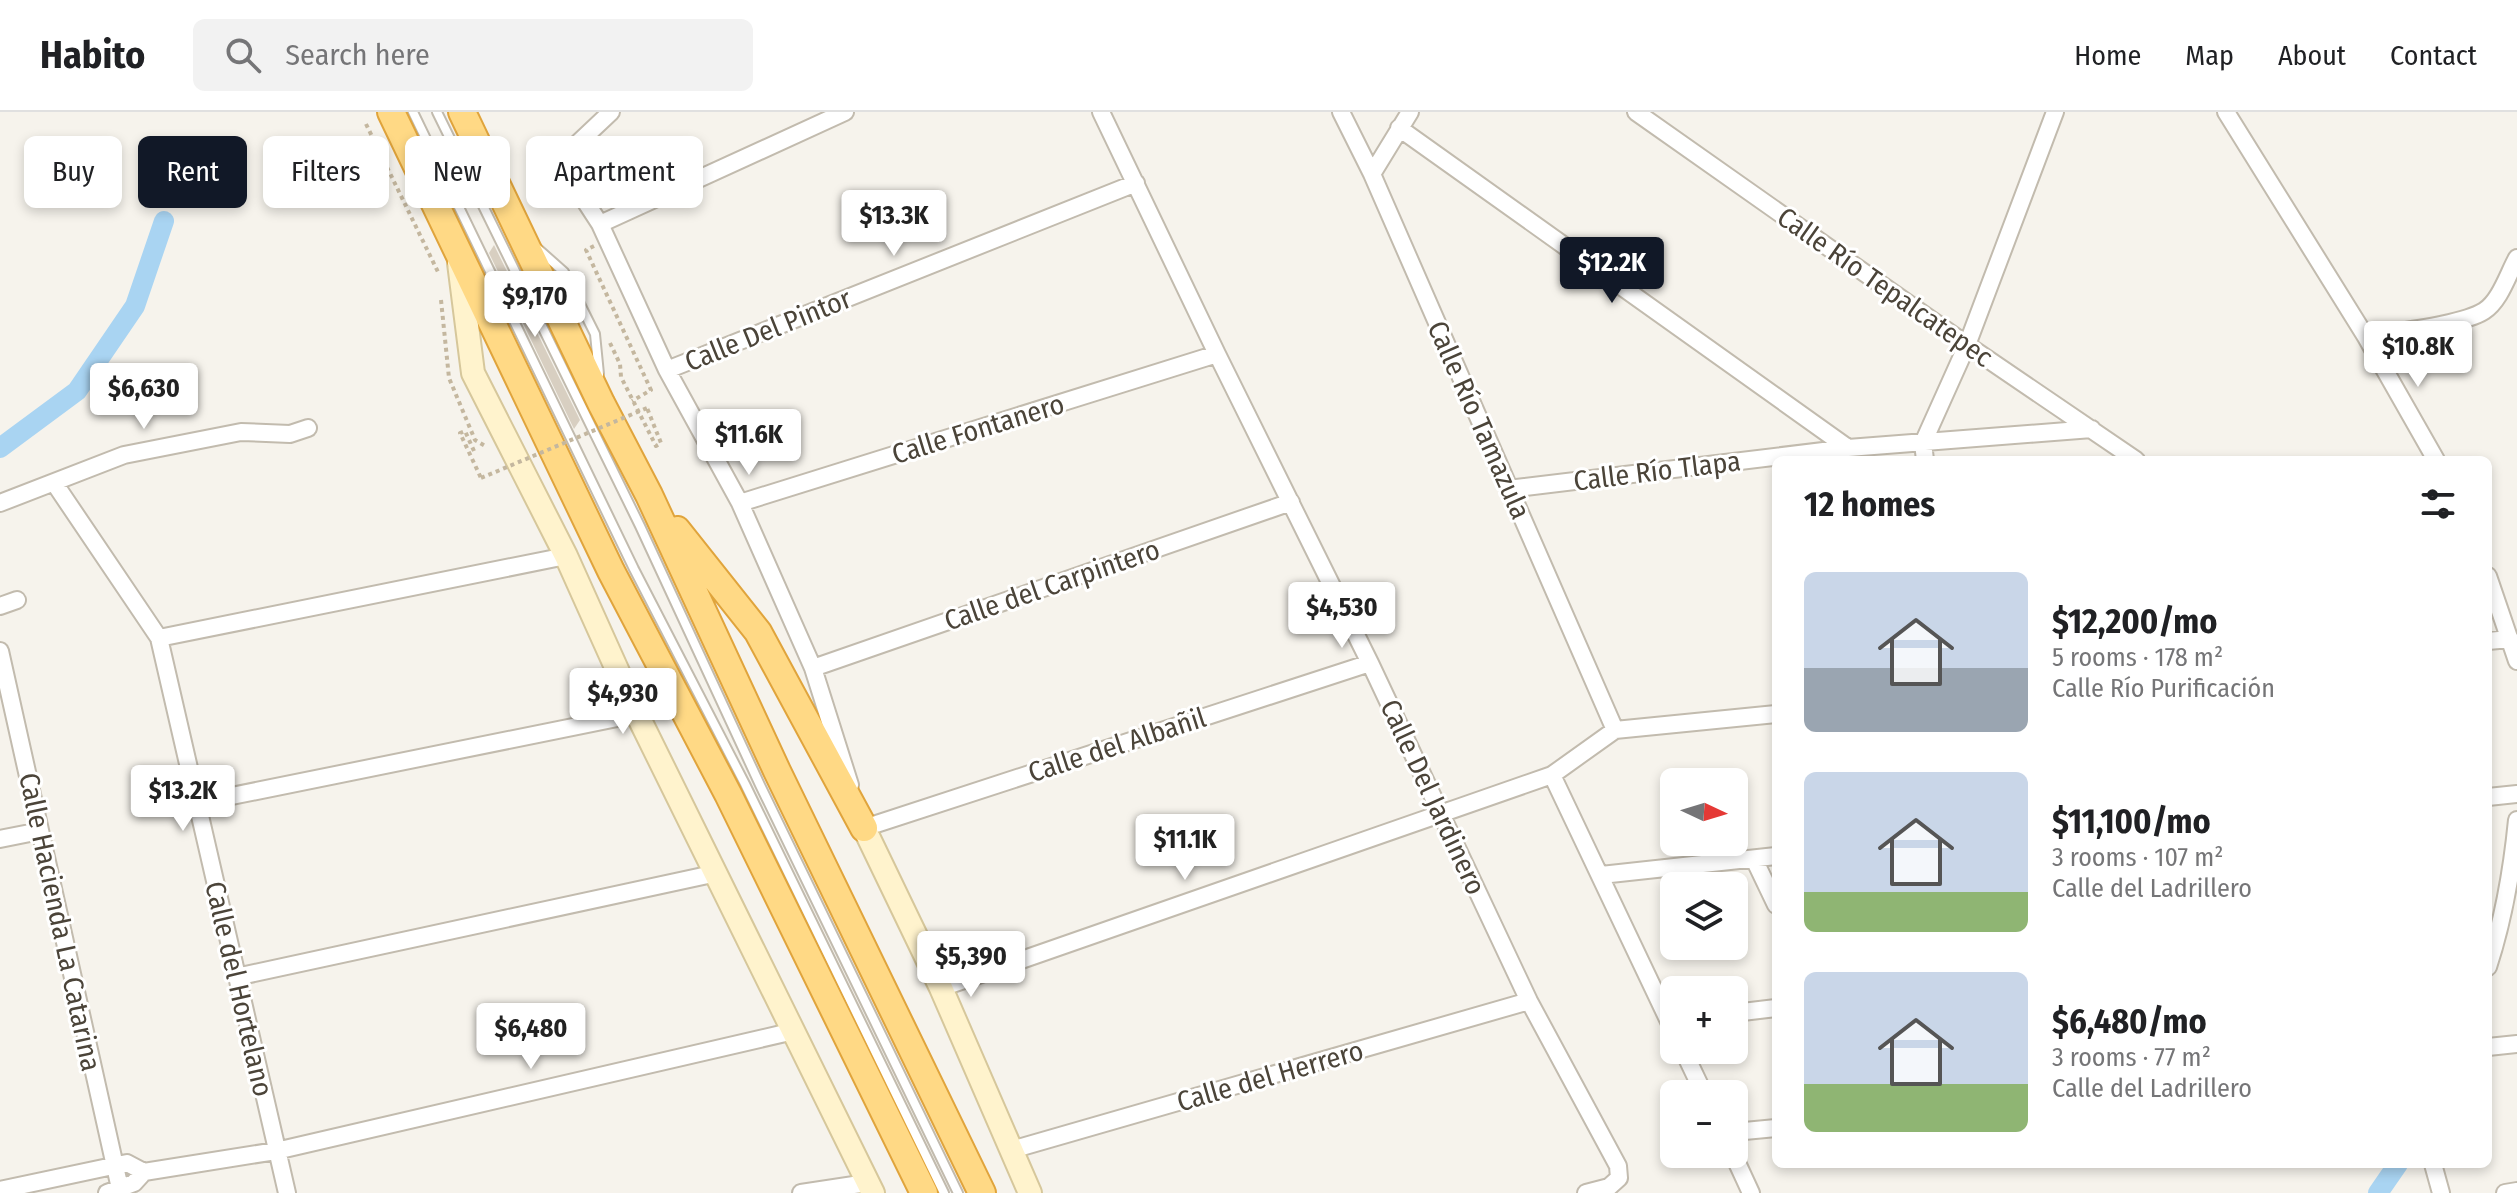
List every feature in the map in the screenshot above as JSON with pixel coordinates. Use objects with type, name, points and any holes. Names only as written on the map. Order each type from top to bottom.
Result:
[{"type":"highway","points":[[391,112],[408,136]]},
{"type":"highway","points":[[461,126],[508,225],[649,495],[777,771],[982,1193]]},
{"type":"highway","points":[[441,208],[457,256],[611,571],[728,794],[924,1193]]},
{"type":"highway","points":[[649,495],[758,632],[864,828]]},
{"type":"main road","points":[[457,256],[473,373],[566,556],[637,714],[870,1188]]},
{"type":"main road","points":[[864,828],[941,988],[1030,1193]]},
{"type":"street","points":[[611,112],[559,161],[603,231],[667,370],[740,503],[813,668],[864,828]]},
{"type":"street","points":[[603,231],[845,112]]},
{"type":"street","name":"Calle Del Jardinero","points":[[1101,112],[1370,663],[1529,1001],[1618,1166],[1619,1178],[1609,1187],[1586,1193]]},
{"type":"street","name":"Calle Río Tamazula","points":[[1341,112],[1372,174],[1615,730]]},
{"type":"street","points":[[1372,174],[1410,112]]},
{"type":"street","name":"Calle Río Tepalcatepec","points":[[1636,112],[2130,456]]},
{"type":"street","points":[[1924,452],[2055,112]]},
{"type":"street","points":[[2226,112],[2366,337],[2434,456]]},
{"type":"street","points":[[1399,128],[1848,448]]},
{"type":"street","name":"Calle Del Pintor","points":[[667,370],[1136,183]]},
{"type":"street","points":[[2366,337],[2452,321],[2485,310],[2497,296],[2517,258]]},
{"type":"street","name":"Calle Fontanero","points":[[740,503],[1217,354]]},
{"type":"street","points":[[0,503],[124,455],[241,432],[290,434],[308,428]]},
{"type":"street","name":"Calle Río Tlapa","points":[[1782,456],[1848,448],[1924,452],[2092,429]]},
{"type":"street","name":"Calle Río Tlapa","points":[[1508,489],[1772,457]]},
{"type":"street","name":"Calle del Hortelano","points":[[55,484],[159,638],[287,1193]]},
{"type":"street","name":"Calle del Carpintero","points":[[813,668],[1291,502]]},
{"type":"street","points":[[159,638],[566,556]]},
{"type":"street","points":[[2492,587],[2517,661]]},
{"type":"street","points":[[0,606],[17,600]]},
{"type":"street","points":[[2492,641],[2510,639]]},
{"type":"street","name":"Calle Hacienda La Catarina","points":[[0,651],[113,1165],[116,1192]]},
{"type":"street","name":"Calle del Albañil","points":[[864,828],[1370,663]]},
{"type":"street","points":[[197,803],[637,714]]},
{"type":"street","points":[[941,988],[1552,775],[1615,730],[1772,714]]},
{"type":"street","points":[[1552,775],[1660,999]]},
{"type":"street","points":[[2492,797],[2517,794]]},
{"type":"street","points":[[2517,820],[2514,881],[2494,931],[2517,931]]},
{"type":"street","points":[[0,839],[40,831]]},
{"type":"street","points":[[1601,875],[1772,857]]},
{"type":"street","points":[[1754,859],[1772,897]]},
{"type":"street","points":[[236,977],[717,873]]},
{"type":"street","name":"Calle del Herrero","points":[[1011,1150],[1529,1001]]},
{"type":"street","points":[[1748,1011],[1772,1008]]},
{"type":"street","points":[[0,1190],[127,1163],[144,1172],[276,1151],[794,1031]]},
{"type":"street","points":[[2492,1047],[2517,1044]]},
{"type":"street","points":[[1748,1131],[1772,1128]]},
{"type":"street","points":[[1739,1168],[1751,1193]]},
{"type":"street","points":[[2434,1168],[2441,1193]]},
{"type":"street","points":[[116,1192],[134,1183],[144,1172]]},
{"type":"street","points":[[801,1193],[870,1188]]},
{"type":"street","points":[[2505,1193],[2517,1191]]},
{"type":"lane","points":[[413,112],[419,136]]},
{"type":"lane","points":[[437,112],[461,126]]},
{"type":"lane","points":[[508,225],[640,526],[760,785],[958,1193]]},
{"type":"lane","points":[[457,256],[634,569],[752,798],[944,1193]]},
{"type":"path","points":[[366,124],[457,256]]},
{"type":"path","points":[[603,231],[586,250],[651,390],[632,401]]},
{"type":"path","points":[[475,440],[474,451],[465,431],[460,433],[481,478],[647,408],[661,443],[656,446],[640,417]]},
{"type":"building","points":[[494,245],[580,420],[574,429],[489,253]]},
{"type":"waterway","points":[[0,448],[77,391],[135,306],[164,221]]},
{"type":"waterway","points":[[2378,1193],[2395,1168]]}]
